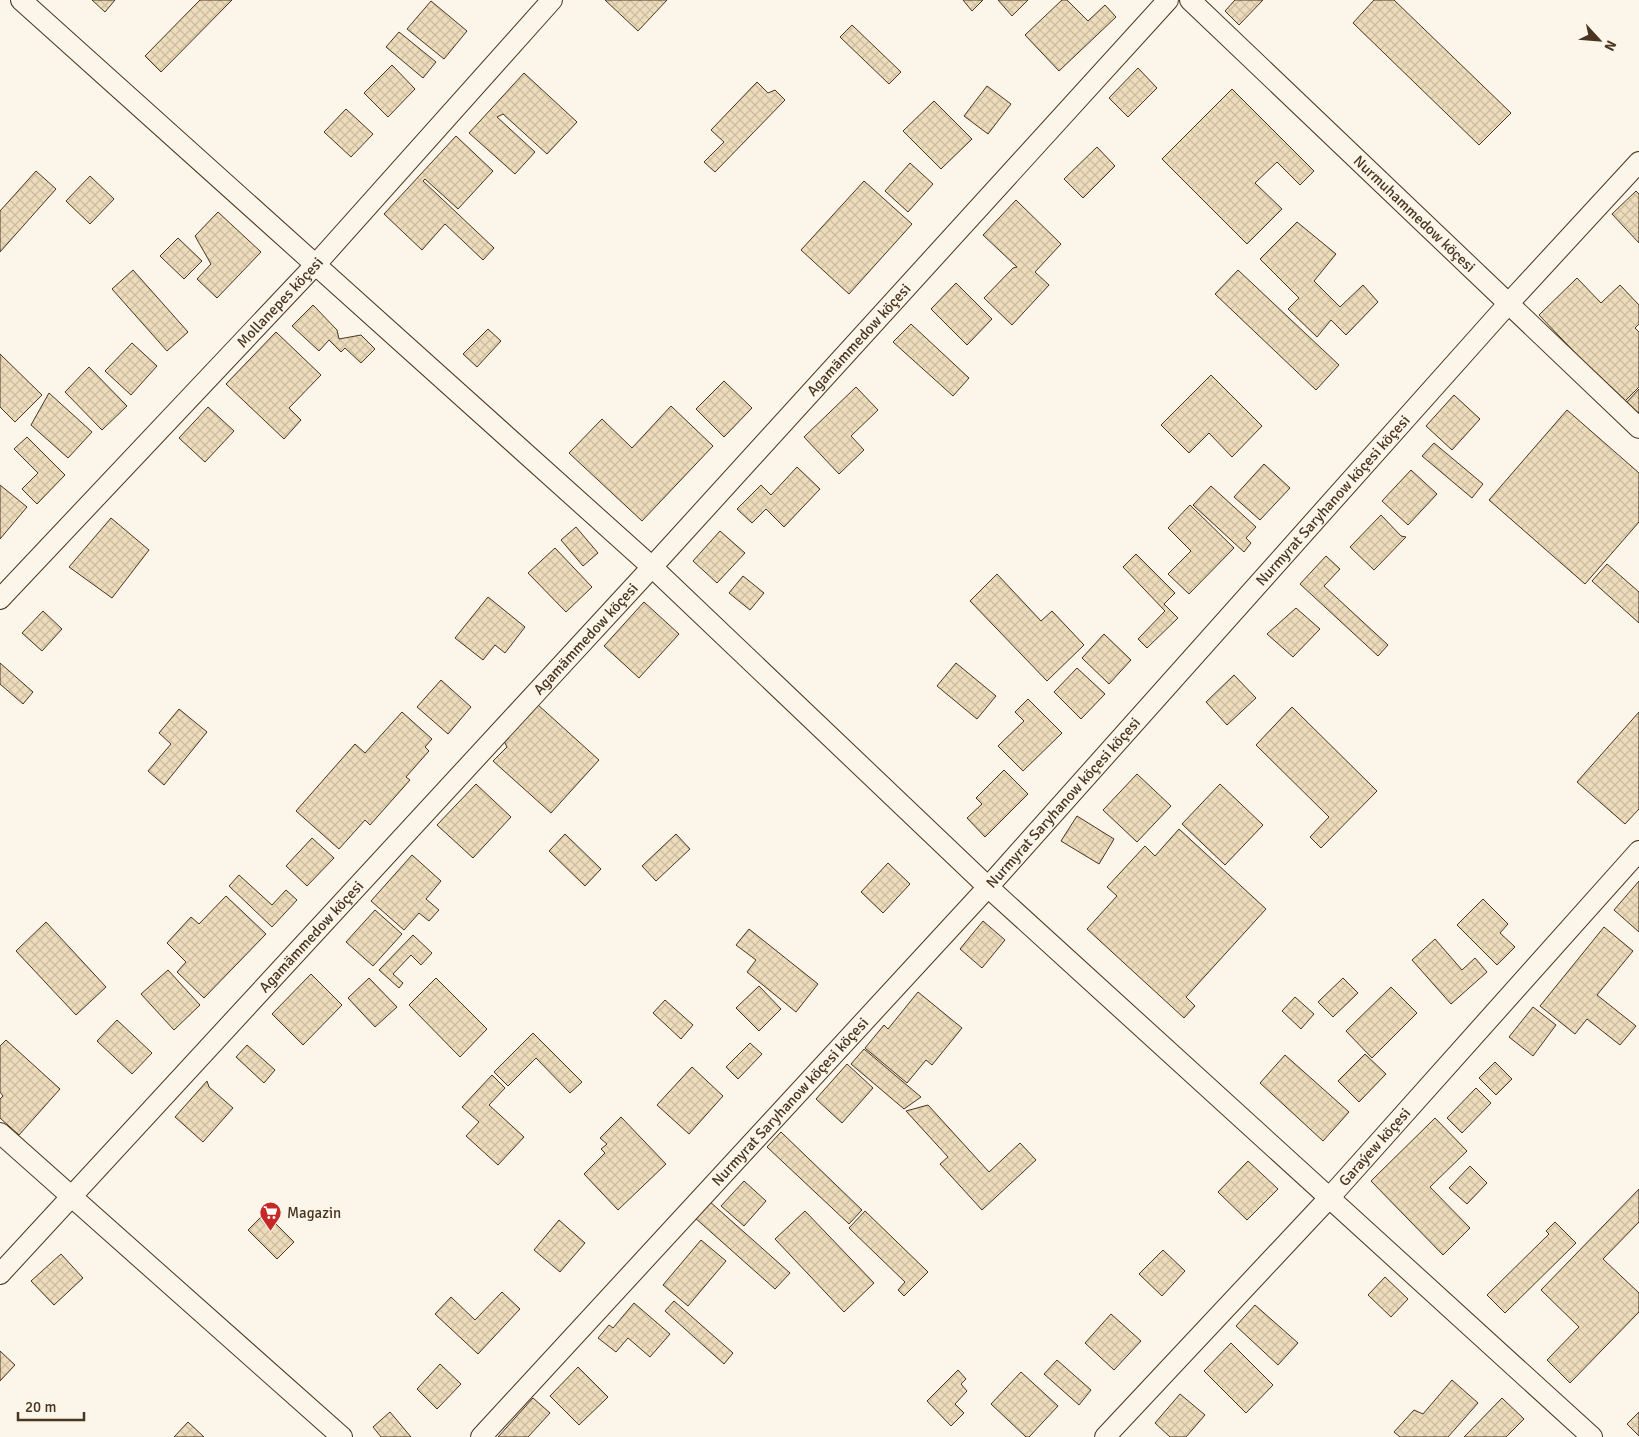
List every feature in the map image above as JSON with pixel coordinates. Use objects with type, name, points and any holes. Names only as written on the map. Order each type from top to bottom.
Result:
[{"type":"street","points":[[21,0],[317,263],[652,567],[988,887],[1592,1437]]},
{"type":"street","name":"Mollanepes köçesi","points":[[0,599],[317,263],[552,0]]},
{"type":"street","name":"Agamämmedow köçesi","points":[[0,1274],[652,567],[1168,0]]},
{"type":"street","name":"Nurmuhammedow köçesi","points":[[1190,0],[1639,428]]},
{"type":"street","name":"Nurmyrat Saryhanow köçesi köçesi","points":[[481,1437],[988,887],[1509,303],[1639,162]]},
{"type":"street","name":"Garaýew köçesi","points":[[1105,1437],[1330,1197],[1639,851]]},
{"type":"street","points":[[0,1133],[342,1437]]},
{"type":"building","points":[[92,0],[115,0],[105,12]]},
{"type":"building","points":[[200,0],[232,0],[161,72],[145,56]]},
{"type":"building","points":[[605,0],[667,0],[638,31]]},
{"type":"building","points":[[963,0],[983,0],[972,11]]},
{"type":"building","points":[[998,0],[1028,0],[1012,16]]},
{"type":"building","points":[[1062,0],[1067,0],[1088,21],[1105,5],[1116,17],[1059,71],[1025,35]]},
{"type":"building","points":[[1235,0],[1263,0],[1239,25],[1225,11]]},
{"type":"building","points":[[1374,0],[1394,0],[1511,113],[1479,145],[1353,23]]},
{"type":"building","points":[[431,1],[467,31],[444,59],[407,29]]},
{"type":"building","points":[[852,25],[901,72],[889,84],[840,37]]},
{"type":"building","points":[[399,32],[436,62],[423,78],[386,47]]},
{"type":"building","points":[[392,65],[415,89],[388,117],[364,93]]},
{"type":"building","points":[[1138,68],[1157,88],[1128,117],[1109,98]]},
{"type":"building","points":[[524,73],[577,122],[547,154],[503,114],[497,117],[535,152],[515,174],[469,133]]},
{"type":"building","points":[[757,82],[768,93],[775,90],[785,100],[715,172],[704,162],[724,142],[711,130]]},
{"type":"building","points":[[987,86],[1011,104],[988,134],[964,116]]},
{"type":"building","points":[[1232,89],[1314,171],[1300,185],[1277,162],[1255,183],[1282,209],[1247,244],[1162,159]]},
{"type":"building","points":[[934,101],[972,139],[941,169],[903,131]]},
{"type":"building","points":[[346,109],[373,134],[351,157],[324,132]]},
{"type":"building","points":[[456,136],[493,171],[458,209],[425,179],[423,181],[494,248],[483,260],[445,224],[422,250],[384,214]]},
{"type":"building","points":[[1097,147],[1115,166],[1083,198],[1064,179]]},
{"type":"building","points":[[910,163],[933,184],[908,212],[885,191]]},
{"type":"building","points":[[36,171],[56,189],[0,252],[0,211]]},
{"type":"building","points":[[90,176],[114,199],[90,224],[66,201]]},
{"type":"building","points":[[864,181],[912,224],[849,294],[801,250]]},
{"type":"building","points":[[1636,191],[1639,194],[1639,243],[1612,214]]},
{"type":"building","points":[[1016,200],[1061,244],[1035,272],[1049,285],[1012,325],[984,298],[1013,268],[1017,267],[983,235]]},
{"type":"building","points":[[218,212],[261,252],[217,298],[197,279],[211,264],[195,236]]},
{"type":"building","points":[[1297,222],[1336,254],[1314,281],[1340,307],[1363,285],[1378,302],[1346,335],[1331,320],[1317,337],[1288,309],[1299,298],[1260,259]]},
{"type":"building","points":[[178,238],[202,261],[184,279],[160,256]]},
{"type":"building","points":[[133,270],[188,332],[167,351],[112,289]]},
{"type":"building","points":[[1238,270],[1339,365],[1316,390],[1215,294]]},
{"type":"building","points":[[1577,278],[1601,303],[1620,285],[1639,305],[1639,324],[1635,328],[1639,332],[1639,387],[1623,403],[1539,315]]},
{"type":"building","points":[[956,283],[992,319],[967,345],[931,309]]},
{"type":"building","points":[[313,305],[337,330],[339,339],[361,335],[375,349],[361,363],[345,348],[341,352],[329,340],[319,351],[292,326]]},
{"type":"building","points":[[911,324],[969,378],[953,396],[893,342]]},
{"type":"building","points":[[488,329],[501,341],[477,367],[463,354]]},
{"type":"building","points":[[276,332],[321,375],[289,408],[301,420],[284,439],[226,384]]},
{"type":"building","points":[[132,343],[157,366],[131,395],[105,371]]},
{"type":"building","points":[[0,354],[42,395],[15,422],[0,407]]},
{"type":"building","points":[[89,367],[127,406],[102,430],[65,392]]},
{"type":"building","points":[[1211,375],[1262,426],[1232,457],[1209,433],[1189,453],[1161,425]]},
{"type":"building","points":[[724,381],[752,408],[724,437],[696,409]]},
{"type":"building","points":[[856,387],[878,410],[851,436],[864,450],[839,474],[804,437]]},
{"type":"building","points":[[1639,389],[1639,412],[1635,415],[1625,404]]},
{"type":"building","points":[[49,393],[92,432],[68,458],[31,425]]},
{"type":"building","points":[[1454,395],[1480,419],[1452,450],[1426,426]]},
{"type":"building","points":[[671,406],[713,446],[642,521],[569,453],[602,419],[632,448]]},
{"type":"building","points":[[208,407],[234,431],[205,462],[179,438]]},
{"type":"building","points":[[1567,410],[1639,473],[1639,522],[1585,584],[1489,500]]},
{"type":"building","points":[[27,437],[65,475],[37,504],[22,489],[38,473],[14,449]]},
{"type":"building","points":[[1434,443],[1483,484],[1472,498],[1422,456]]},
{"type":"building","points":[[1264,464],[1290,488],[1260,520],[1234,497]]},
{"type":"building","points":[[797,467],[820,489],[784,527],[766,509],[752,523],[737,509],[761,485],[771,495]]},
{"type":"building","points":[[1411,470],[1437,494],[1408,525],[1382,501]]},
{"type":"building","points":[[0,485],[27,507],[0,539]]},
{"type":"building","points":[[1211,486],[1256,527],[1246,538],[1251,543],[1244,552],[1193,505]]},
{"type":"building","points":[[1190,505],[1234,548],[1189,594],[1168,574],[1191,551],[1168,528]]},
{"type":"building","points":[[1381,515],[1401,536],[1406,537],[1374,570],[1350,547]]},
{"type":"building","points":[[111,518],[149,550],[112,598],[69,567]]},
{"type":"building","points":[[576,527],[598,553],[583,566],[561,540]]},
{"type":"building","points":[[720,531],[745,553],[717,583],[693,561]]},
{"type":"building","points":[[555,548],[592,587],[566,612],[528,573]]},
{"type":"building","points":[[1136,554],[1175,593],[1164,604],[1178,618],[1147,648],[1138,639],[1165,611],[1123,567]]},
{"type":"building","points":[[1326,556],[1340,569],[1324,586],[1388,645],[1378,656],[1300,584]]},
{"type":"building","points":[[1607,564],[1639,592],[1639,623],[1592,581]]},
{"type":"building","points":[[997,574],[1041,621],[1052,611],[1084,645],[1047,681],[970,601]]},
{"type":"building","points":[[743,576],[764,593],[750,610],[729,593]]},
{"type":"building","points":[[488,597],[525,627],[505,653],[495,645],[483,660],[455,638]]},
{"type":"building","points":[[644,602],[679,634],[639,678],[604,646]]},
{"type":"building","points":[[1296,608],[1320,629],[1293,657],[1267,634]]},
{"type":"building","points":[[43,611],[62,629],[42,651],[22,633]]},
{"type":"building","points":[[1104,634],[1131,660],[1109,684],[1082,658]]},
{"type":"building","points":[[0,663],[33,692],[23,704],[0,684]]},
{"type":"building","points":[[956,663],[996,696],[977,719],[937,686]]},
{"type":"building","points":[[1077,668],[1105,694],[1081,719],[1054,692]]},
{"type":"building","points":[[1234,675],[1256,698],[1227,725],[1206,702]]},
{"type":"building","points":[[441,680],[471,707],[448,734],[417,707]]},
{"type":"building","points":[[1028,699],[1062,733],[1023,771],[998,746],[1024,721],[1015,712]]},
{"type":"building","points":[[537,704],[599,760],[551,813],[493,761],[507,747],[504,741]]},
{"type":"building","points":[[1292,707],[1377,791],[1321,848],[1310,837],[1329,817],[1256,745]]},
{"type":"building","points":[[179,709],[207,732],[164,785],[148,771],[171,744],[159,733]]},
{"type":"building","points":[[402,712],[432,739],[425,747],[429,751],[406,777],[410,780],[370,825],[365,820],[339,849],[296,811],[355,744],[365,753]]},
{"type":"building","points":[[1639,712],[1639,809],[1625,824],[1577,782]]},
{"type":"building","points":[[1004,770],[1028,794],[985,837],[967,818],[982,804],[976,798]]},
{"type":"building","points":[[1137,774],[1171,806],[1137,842],[1103,810]]},
{"type":"building","points":[[476,784],[511,817],[473,858],[437,825]]},
{"type":"building","points":[[1220,784],[1263,825],[1225,865],[1182,824]]},
{"type":"building","points":[[1077,816],[1114,839],[1099,864],[1061,841]]},
{"type":"building","points":[[1179,829],[1266,909],[1186,997],[1195,1006],[1184,1018],[1087,929],[1117,896],[1107,887],[1145,846],[1155,856]]},
{"type":"building","points":[[565,834],[601,869],[585,886],[549,851]]},
{"type":"building","points":[[676,834],[690,849],[656,881],[642,866]]},
{"type":"building","points":[[312,838],[334,858],[307,886],[286,866]]},
{"type":"building","points":[[412,855],[441,881],[426,899],[439,910],[429,921],[419,913],[404,930],[371,901]]},
{"type":"building","points":[[888,863],[910,884],[883,913],[861,892]]},
{"type":"building","points":[[239,875],[272,905],[286,890],[297,900],[272,927],[229,886]]},
{"type":"building","points":[[1639,881],[1639,932],[1614,910]]},
{"type":"building","points":[[226,896],[266,934],[204,998],[177,972],[186,962],[167,943],[191,917],[199,924]]},
{"type":"building","points":[[1483,899],[1508,924],[1500,933],[1515,947],[1497,965],[1457,925]]},
{"type":"building","points":[[375,910],[402,934],[373,966],[346,942]]},
{"type":"building","points":[[983,921],[1005,940],[982,968],[960,949]]},
{"type":"building","points":[[46,922],[106,987],[76,1015],[16,951]]},
{"type":"building","points":[[1604,927],[1633,951],[1597,995],[1636,1026],[1620,1045],[1587,1019],[1575,1034],[1540,1006]]},
{"type":"building","points":[[749,929],[818,984],[796,1012],[747,972],[756,960],[736,945]]},
{"type":"building","points":[[413,935],[432,953],[421,965],[411,955],[393,974],[403,983],[399,988],[379,970]]},
{"type":"building","points":[[1435,939],[1462,970],[1475,958],[1487,972],[1451,1004],[1412,960]]},
{"type":"building","points":[[168,970],[200,1005],[174,1030],[141,994]]},
{"type":"building","points":[[311,974],[342,1005],[303,1045],[272,1014]]},
{"type":"building","points":[[369,978],[397,1007],[375,1027],[348,998]]},
{"type":"building","points":[[436,978],[487,1029],[460,1057],[409,1005]]},
{"type":"building","points":[[1343,978],[1358,993],[1333,1017],[1318,1002]]},
{"type":"building","points":[[759,986],[781,1009],[759,1031],[736,1008]]},
{"type":"building","points":[[1391,987],[1417,1013],[1372,1058],[1346,1031]]},
{"type":"building","points":[[918,992],[962,1028],[932,1065],[926,1060],[907,1083],[865,1048],[884,1025],[888,1029]]},
{"type":"building","points":[[1295,997],[1314,1014],[1301,1029],[1282,1011]]},
{"type":"building","points":[[665,1000],[693,1025],[681,1039],[653,1013]]},
{"type":"building","points":[[1533,1007],[1556,1025],[1533,1056],[1509,1037]]},
{"type":"building","points":[[117,1020],[152,1053],[132,1074],[97,1041]]},
{"type":"building","points":[[533,1033],[582,1082],[570,1093],[536,1058],[508,1086],[494,1072]]},
{"type":"building","points":[[6,1040],[60,1089],[19,1135],[0,1118],[0,1099],[3,1096],[0,1092],[0,1046]]},
{"type":"building","points":[[750,1043],[762,1054],[738,1079],[726,1067]]},
{"type":"building","points":[[247,1045],[275,1070],[264,1083],[236,1057]]},
{"type":"building","points":[[864,1049],[921,1097],[904,1109],[851,1064]]},
{"type":"building","points":[[1365,1054],[1386,1074],[1359,1102],[1338,1081]]},
{"type":"building","points":[[1285,1055],[1349,1112],[1323,1141],[1260,1083]]},
{"type":"building","points":[[1495,1062],[1512,1079],[1496,1095],[1479,1078]]},
{"type":"building","points":[[847,1064],[873,1088],[842,1123],[816,1099]]},
{"type":"building","points":[[692,1067],[723,1096],[689,1134],[657,1105]]},
{"type":"building","points":[[492,1075],[505,1088],[489,1105],[524,1137],[498,1165],[466,1136],[479,1122],[462,1107]]},
{"type":"building","points":[[207,1081],[209,1087],[233,1108],[203,1142],[175,1117]]},
{"type":"building","points":[[1476,1088],[1491,1103],[1462,1133],[1447,1118]]},
{"type":"building","points":[[928,1105],[989,1172],[1020,1143],[1036,1160],[982,1210],[940,1164],[948,1157],[906,1111]]},
{"type":"building","points":[[621,1117],[666,1164],[618,1210],[584,1174],[605,1153],[601,1149],[607,1144],[600,1138]]},
{"type":"building","points":[[1435,1118],[1467,1151],[1430,1187],[1470,1228],[1443,1255],[1371,1181]]},
{"type":"building","points":[[781,1132],[862,1210],[849,1224],[767,1147]]},
{"type":"building","points":[[1248,1161],[1278,1189],[1247,1220],[1218,1192]]},
{"type":"building","points":[[1470,1166],[1487,1183],[1467,1204],[1449,1188]]},
{"type":"building","points":[[744,1181],[766,1201],[744,1226],[721,1206]]},
{"type":"building","points":[[1639,1189],[1639,1222],[1603,1259],[1639,1293],[1639,1312],[1570,1383],[1547,1360],[1579,1327],[1541,1290]]},
{"type":"building","points":[[709,1201],[790,1273],[775,1289],[694,1217]]},
{"type":"building","points":[[805,1211],[874,1283],[844,1312],[775,1239]]},
{"type":"building","points":[[865,1211],[928,1272],[904,1296],[898,1290],[905,1282],[849,1228]]},
{"type":"building","points":[[265,1213],[294,1242],[277,1259],[248,1230]]},
{"type":"building","points":[[559,1220],[585,1243],[560,1272],[534,1250]]},
{"type":"building","points":[[1555,1222],[1576,1243],[1505,1313],[1487,1295],[1549,1234],[1546,1231]]},
{"type":"building","points":[[701,1240],[726,1261],[688,1306],[663,1285]]},
{"type":"building","points":[[1163,1250],[1185,1271],[1162,1296],[1139,1274]]},
{"type":"building","points":[[61,1254],[83,1278],[54,1305],[31,1281]]},
{"type":"building","points":[[1385,1277],[1408,1299],[1391,1317],[1368,1295]]},
{"type":"building","points":[[502,1292],[520,1309],[478,1354],[435,1314],[451,1297],[475,1320]]},
{"type":"building","points":[[674,1301],[733,1353],[724,1364],[665,1311]]},
{"type":"building","points":[[634,1303],[670,1334],[650,1357],[628,1338],[616,1352],[598,1338],[609,1325],[613,1328]]},
{"type":"building","points":[[1255,1305],[1298,1343],[1278,1365],[1236,1326]]},
{"type":"building","points":[[1111,1314],[1141,1341],[1114,1370],[1085,1343]]},
{"type":"building","points":[[1231,1343],[1273,1385],[1246,1413],[1204,1371]]},
{"type":"building","points":[[0,1351],[15,1365],[0,1381]]},
{"type":"building","points":[[1057,1360],[1091,1390],[1079,1405],[1044,1374]]},
{"type":"building","points":[[440,1364],[461,1384],[437,1409],[417,1389]]},
{"type":"building","points":[[578,1367],[608,1397],[579,1425],[550,1396]]},
{"type":"building","points":[[958,1370],[966,1379],[961,1384],[967,1391],[955,1404],[964,1413],[951,1426],[927,1401]]},
{"type":"building","points":[[1021,1372],[1058,1406],[1029,1437],[1026,1437],[991,1404]]},
{"type":"building","points":[[1452,1380],[1478,1403],[1448,1437],[1400,1437],[1394,1432],[1414,1410],[1423,1414]]},
{"type":"building","points":[[1180,1394],[1205,1415],[1186,1437],[1170,1437],[1155,1423]]},
{"type":"building","points":[[533,1398],[550,1413],[528,1437],[498,1437]]},
{"type":"building","points":[[1502,1398],[1524,1419],[1506,1437],[1464,1437]]},
{"type":"building","points":[[390,1412],[411,1437],[381,1437],[373,1427]]},
{"type":"building","points":[[1639,1412],[1639,1436],[1627,1424]]},
{"type":"building","points":[[188,1422],[204,1437],[174,1437]]},
{"type":"place","name":"Magazin","points":[[271,1232]]}]
